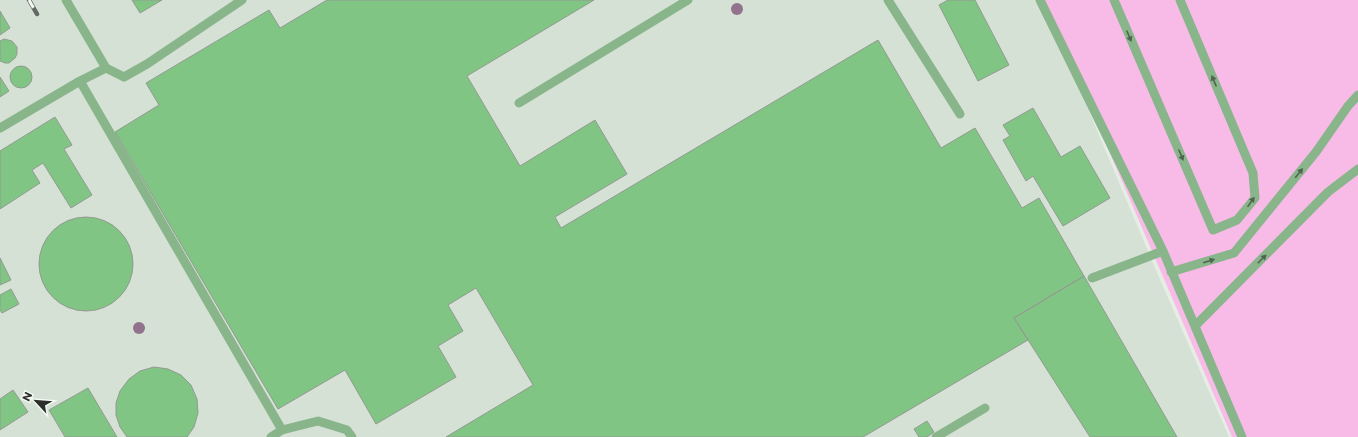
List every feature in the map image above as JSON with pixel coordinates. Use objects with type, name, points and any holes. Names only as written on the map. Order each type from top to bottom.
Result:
[{"type":"lane","points":[[66,0],[106,68],[124,77],[147,64],[242,0]]},
{"type":"lane","points":[[519,103],[688,0]]},
{"type":"lane","points":[[888,0],[960,114]]},
{"type":"lane","points":[[1040,0],[1163,250],[1242,437]]},
{"type":"lane","points":[[1114,0],[1213,230],[1237,220],[1255,198],[1253,174],[1180,0]]},
{"type":"lane","points":[[0,128],[80,81],[106,68]]},
{"type":"lane","points":[[80,81],[282,430]]},
{"type":"lane","points":[[1171,272],[1234,253],[1316,152],[1348,106],[1358,95]]},
{"type":"lane","points":[[1195,326],[1328,192],[1358,169]]},
{"type":"lane","points":[[1092,278],[1163,250]]},
{"type":"lane","points":[[936,437],[985,408]]},
{"type":"lane","points":[[271,437],[282,430],[318,421],[347,430],[352,437]]},
{"type":"shaded area","points":[[0,0],[1042,0],[1161,282],[1229,437],[0,437]]},
{"type":"shaded area","points":[[1044,0],[1358,0],[1358,437],[1232,437]]},
{"type":"building","points":[[132,0],[162,0],[140,13]]},
{"type":"building","points":[[327,0],[594,0],[467,76],[520,166],[595,120],[627,174],[555,217],[561,228],[878,40],[941,148],[975,128],[1022,208],[1039,198],[1084,276],[1014,318],[1028,340],[863,437],[446,437],[533,385],[476,288],[448,305],[463,331],[438,346],[456,377],[376,424],[345,370],[278,409],[115,132],[159,105],[146,83],[269,10],[280,28]]},
{"type":"building","points":[[948,0],[975,0],[1009,65],[978,81],[939,5]]},
{"type":"building","points":[[0,11],[10,28],[0,35]]},
{"type":"building","points":[[4,39],[12,41],[17,47],[17,54],[15,58],[9,63],[0,61],[0,41]]},
{"type":"building","points":[[21,66],[29,69],[32,77],[29,85],[21,88],[13,85],[10,77],[13,69]]},
{"type":"building","points":[[0,77],[9,91],[0,97]]},
{"type":"building","points":[[1033,108],[1061,157],[1080,146],[1110,198],[1063,226],[1033,176],[1026,181],[1003,140],[1010,136],[1003,125]]},
{"type":"building","points":[[55,117],[72,145],[64,149],[92,195],[71,208],[43,163],[32,170],[40,183],[0,209],[0,151]]},
{"type":"building","points":[[86,217],[104,221],[119,231],[129,246],[133,264],[129,282],[119,297],[104,307],[86,311],[68,307],[53,297],[43,282],[39,264],[43,246],[53,231],[68,221]]},
{"type":"building","points":[[0,258],[11,280],[0,285]]},
{"type":"building","points":[[1084,276],[1177,437],[1090,437],[1014,318]]},
{"type":"building","points":[[11,289],[19,304],[2,313],[0,310],[0,295]]},
{"type":"building","points":[[154,367],[168,369],[181,375],[191,385],[197,399],[198,413],[194,427],[187,437],[127,437],[120,427],[116,415],[116,403],[120,391],[129,379],[140,371]]},
{"type":"building","points":[[88,388],[117,437],[65,437],[49,410]]},
{"type":"building","points":[[13,390],[28,412],[0,430],[0,399]]},
{"type":"building","points":[[927,421],[934,432],[927,437],[919,437],[914,429]]},
{"type":"railway","points":[[29,0],[37,14]]}]
